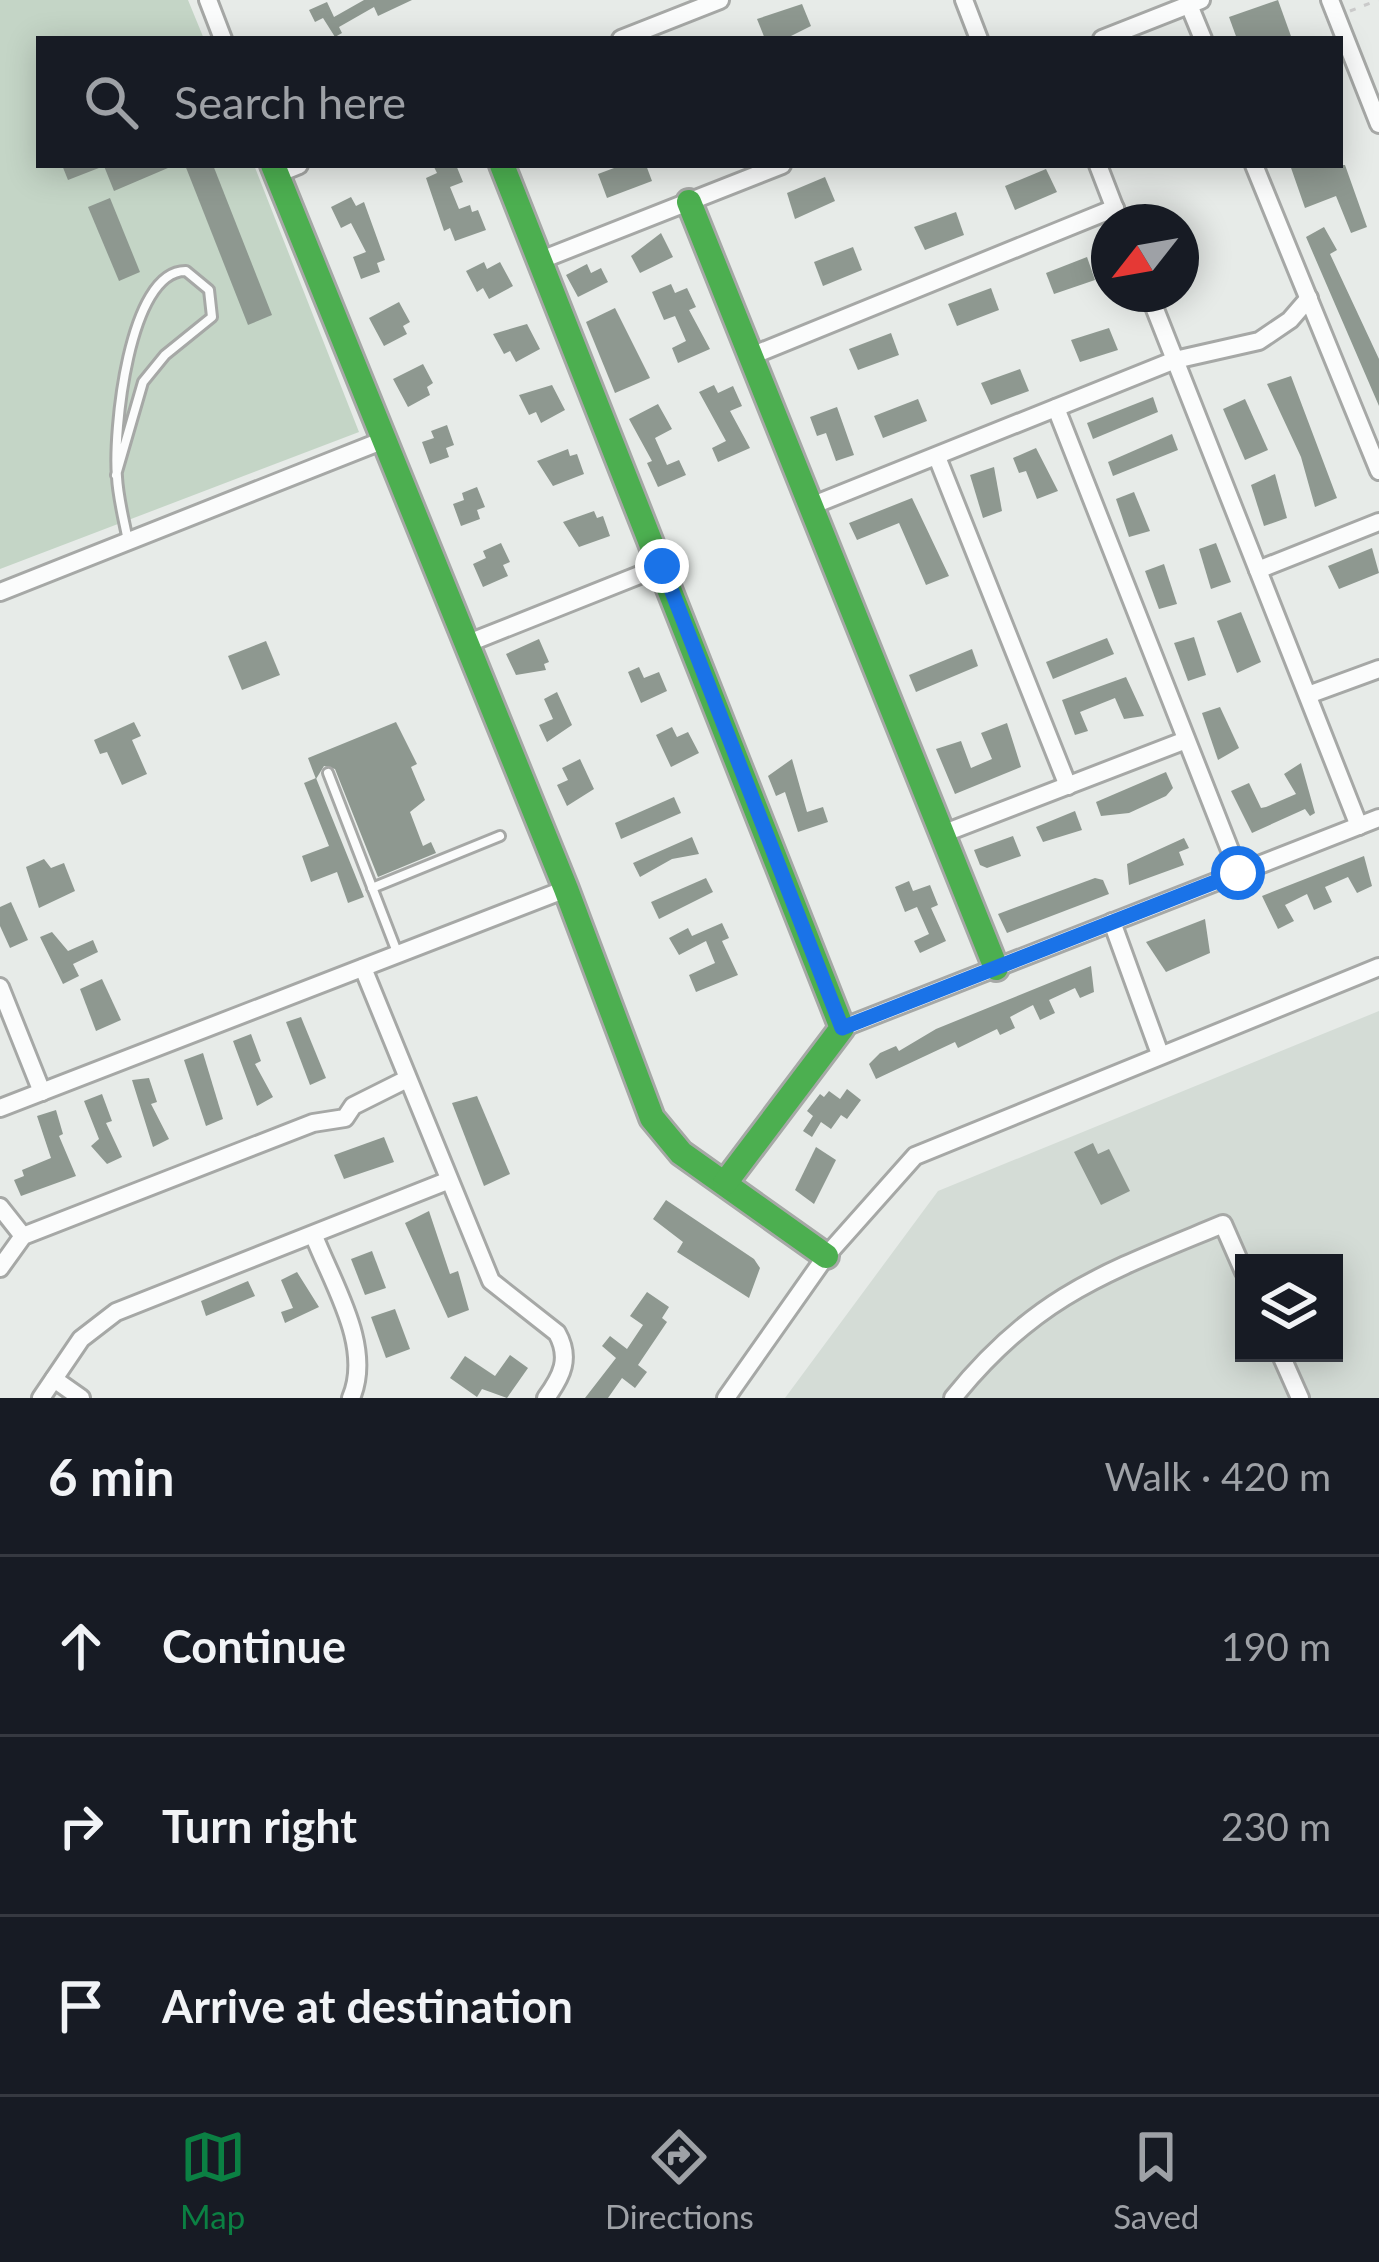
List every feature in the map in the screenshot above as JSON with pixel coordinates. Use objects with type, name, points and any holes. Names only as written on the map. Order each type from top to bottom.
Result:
[{"type":"street","points":[[208,0],[222,36]]},
{"type":"street","points":[[629,36],[720,0]]},
{"type":"street","points":[[964,0],[978,36]]},
{"type":"street","points":[[1110,36],[1195,2],[1202,36]]},
{"type":"street","points":[[1334,8],[1379,124]]},
{"type":"street","points":[[283,168],[383,440],[566,889],[652,1118],[681,1153],[826,1256]]},
{"type":"street","points":[[503,168],[842,1028]]},
{"type":"street","points":[[541,260],[774,168]]},
{"type":"street","points":[[1099,168],[1114,204]]},
{"type":"street","points":[[1255,168],[1379,471]]},
{"type":"street","points":[[689,202],[996,968]]},
{"type":"street","points":[[751,356],[1091,225]]},
{"type":"street","points":[[811,506],[1175,360],[1259,341],[1290,320],[1309,298]]},
{"type":"street","points":[[1156,312],[1359,826]]},
{"type":"street","points":[[1056,408],[1238,873]]},
{"type":"street","points":[[0,592],[383,440]]},
{"type":"street","points":[[937,458],[1068,786]]},
{"type":"street","points":[[1258,570],[1379,523]]},
{"type":"street","points":[[466,644],[662,566]]},
{"type":"street","points":[[1308,694],[1379,669]]},
{"type":"street","points":[[942,834],[1186,740]]},
{"type":"street","points":[[724,1183],[842,1028],[1379,818]]},
{"type":"street","points":[[0,1108],[566,889]]},
{"type":"street","points":[[1112,922],[1160,1054]]},
{"type":"street","points":[[726,1398],[826,1256],[915,1156],[1379,967]]},
{"type":"street","points":[[363,968],[490,1281],[557,1333],[563,1344],[564,1364],[546,1398]]},
{"type":"street","points":[[0,987],[42,1093]]},
{"type":"street","points":[[0,1268],[23,1236],[313,1123],[346,1118],[353,1106],[407,1079]]},
{"type":"street","points":[[41,1398],[81,1339],[116,1312],[447,1181]]},
{"type":"street","points":[[0,1207],[23,1236]]},
{"type":"street","points":[[952,1398],[995,1346],[1082,1282],[1223,1224],[1236,1254]]},
{"type":"street","points":[[314,1236],[357,1346],[361,1373],[351,1398]]},
{"type":"street","points":[[1284,1362],[1300,1398]]},
{"type":"street","points":[[54,1379],[81,1398]]},
{"type":"lane","points":[[116,475],[143,382],[165,355],[212,317],[209,290],[186,271],[166,275],[156,285],[136,327],[116,475],[128,543]]},
{"type":"lane","points":[[328,773],[397,954]]},
{"type":"lane","points":[[372,888],[500,836]]},
{"type":"path","points":[[1334,8],[1378,0]]},
{"type":"shaded area","points":[[1379,1011],[1379,1398],[785,1398],[938,1191]]},
{"type":"green space","points":[[0,0],[188,0],[203,36],[36,36],[36,168],[255,168],[359,432],[0,569]]},
{"type":"building","points":[[364,0],[412,0],[378,16],[374,7],[339,27],[342,33],[337,36],[323,18],[315,22],[309,10],[327,2],[334,17]]},
{"type":"building","points":[[1278,0],[1291,36],[1236,36],[1229,17]]},
{"type":"building","points":[[802,4],[811,26],[791,36],[764,36],[757,19]]},
{"type":"building","points":[[1345,165],[1367,227],[1351,233],[1336,196],[1305,208],[1291,168]]},
{"type":"building","points":[[63,168],[99,168],[68,180]]},
{"type":"building","points":[[105,168],[168,168],[114,191]]},
{"type":"building","points":[[186,168],[214,168],[272,315],[248,325]]},
{"type":"building","points":[[434,168],[457,168],[463,182],[450,187],[459,209],[470,205],[472,212],[478,210],[486,230],[455,241],[450,228],[444,231],[426,178],[437,173]]},
{"type":"building","points":[[614,168],[647,168],[652,181],[607,198],[598,174]]},
{"type":"building","points":[[1046,169],[1057,192],[1015,210],[1005,186]]},
{"type":"building","points":[[825,177],[835,201],[795,219],[787,193]]},
{"type":"building","points":[[351,197],[356,206],[364,202],[385,260],[377,263],[380,272],[361,279],[353,257],[366,252],[351,223],[341,228],[331,207]]},
{"type":"building","points":[[110,198],[140,272],[119,281],[88,207]]},
{"type":"building","points":[[956,212],[964,235],[925,250],[914,227]]},
{"type":"building","points":[[1324,227],[1337,250],[1330,254],[1379,359],[1379,406],[1306,237]]},
{"type":"building","points":[[661,233],[673,257],[640,273],[631,256]]},
{"type":"building","points":[[853,247],[862,270],[823,286],[814,262]]},
{"type":"building","points":[[1087,257],[1091,281],[1054,294],[1046,273]]},
{"type":"building","points":[[484,262],[487,269],[500,262],[513,286],[489,299],[483,288],[477,292],[466,271]]},
{"type":"building","points":[[587,264],[591,273],[601,268],[608,282],[578,297],[566,275]]},
{"type":"building","points":[[671,284],[675,293],[687,288],[696,307],[689,310],[710,349],[678,363],[672,348],[686,341],[675,316],[664,320],[652,292]]},
{"type":"building","points":[[991,288],[999,310],[957,326],[948,304]]},
{"type":"building","points":[[399,302],[410,322],[403,326],[407,334],[384,346],[369,318]]},
{"type":"building","points":[[615,308],[650,378],[615,393],[586,322]]},
{"type":"building","points":[[527,324],[540,349],[516,362],[510,351],[504,354],[493,334]]},
{"type":"building","points":[[1109,328],[1118,350],[1080,362],[1071,340]]},
{"type":"building","points":[[891,333],[899,355],[858,370],[849,349]]},
{"type":"building","points":[[423,364],[433,383],[427,387],[430,395],[408,407],[393,379]]},
{"type":"building","points":[[1020,369],[1029,391],[991,405],[981,383]]},
{"type":"building","points":[[1291,376],[1337,498],[1315,507],[1301,457],[1267,384]]},
{"type":"building","points":[[552,385],[565,410],[541,423],[536,412],[529,415],[519,395]]},
{"type":"building","points":[[714,385],[718,393],[733,386],[742,406],[730,411],[750,448],[718,462],[712,448],[726,441],[699,392]]},
{"type":"building","points":[[1153,397],[1158,412],[1093,439],[1087,423]]},
{"type":"building","points":[[918,399],[927,421],[883,438],[874,416]]},
{"type":"building","points":[[1245,399],[1268,450],[1245,460],[1223,409]]},
{"type":"building","points":[[658,404],[672,429],[655,438],[667,465],[679,460],[686,475],[658,487],[647,463],[652,461],[629,419]]},
{"type":"building","points":[[837,407],[854,455],[836,461],[826,433],[817,436],[810,417]]},
{"type":"building","points":[[447,425],[454,445],[446,448],[449,457],[430,464],[422,442],[434,438],[431,431]]},
{"type":"building","points":[[1172,434],[1178,450],[1113,476],[1108,462]]},
{"type":"building","points":[[1036,448],[1058,491],[1037,499],[1026,471],[1019,473],[1013,458]]},
{"type":"building","points":[[568,449],[570,456],[577,454],[584,474],[553,486],[537,461]]},
{"type":"building","points":[[994,467],[1002,511],[983,518],[970,475]]},
{"type":"building","points":[[1275,474],[1287,518],[1264,526],[1251,485]]},
{"type":"building","points":[[477,487],[485,507],[477,510],[480,519],[461,526],[453,504],[464,500],[462,493]]},
{"type":"building","points":[[1134,492],[1150,531],[1129,537],[1116,499]]},
{"type":"building","points":[[912,498],[949,576],[926,585],[899,523],[857,540],[849,523]]},
{"type":"building","points":[[594,511],[597,518],[603,516],[610,536],[579,547],[563,522]]},
{"type":"building","points":[[501,543],[510,562],[503,565],[508,576],[483,587],[473,564],[486,558],[483,551]]},
{"type":"building","points":[[1216,543],[1231,582],[1211,589],[1199,549]]},
{"type":"building","points":[[1372,548],[1379,573],[1339,589],[1328,566]]},
{"type":"building","points":[[1164,564],[1177,604],[1159,609],[1145,571]]},
{"type":"building","points":[[1241,612],[1261,662],[1237,673],[1217,621]]},
{"type":"building","points":[[1194,637],[1206,675],[1188,681],[1174,643]]},
{"type":"building","points":[[1107,638],[1114,654],[1053,679],[1046,662]]},
{"type":"building","points":[[539,639],[549,662],[544,664],[546,670],[516,675],[506,654]]},
{"type":"building","points":[[266,641],[280,675],[242,690],[228,656]]},
{"type":"building","points":[[972,649],[978,666],[916,692],[909,675]]},
{"type":"building","points":[[639,667],[644,678],[659,672],[667,691],[641,703],[628,672]]},
{"type":"building","points":[[1126,677],[1144,716],[1124,719],[1115,698],[1080,712],[1088,731],[1075,735],[1062,700]]},
{"type":"building","points":[[557,692],[572,725],[547,742],[539,725],[553,719],[544,699]]},
{"type":"building","points":[[1220,707],[1239,748],[1218,760],[1202,713]]},
{"type":"building","points":[[134,722],[141,736],[132,740],[147,774],[122,785],[107,752],[100,754],[94,740]]},
{"type":"building","points":[[396,722],[417,764],[411,767],[425,800],[410,812],[423,846],[431,842],[436,853],[378,877],[335,769],[324,766],[316,779],[308,758]]},
{"type":"building","points":[[1007,723],[1021,767],[955,794],[936,749],[961,741],[971,768],[992,759],[981,733]]},
{"type":"building","points":[[672,727],[677,737],[688,732],[699,753],[671,767],[656,735]]},
{"type":"building","points":[[580,759],[594,789],[567,806],[557,785],[568,780],[562,768]]},
{"type":"building","points":[[792,759],[807,812],[823,807],[828,822],[798,832],[785,792],[776,796],[768,776]]},
{"type":"building","points":[[1301,763],[1315,813],[1310,816],[1305,809],[1252,833],[1231,791],[1249,783],[1261,808],[1266,807],[1296,794],[1284,774]]},
{"type":"building","points":[[1166,772],[1173,788],[1166,796],[1129,813],[1101,816],[1096,802]]},
{"type":"building","points":[[316,778],[364,897],[348,903],[337,872],[311,882],[302,856],[329,846],[304,783]]},
{"type":"building","points":[[674,797],[681,813],[621,839],[615,823]]},
{"type":"building","points":[[1075,811],[1082,830],[1043,842],[1036,827]]},
{"type":"building","points":[[1013,836],[1021,856],[987,868],[980,865],[974,850]]},
{"type":"building","points":[[692,837],[699,854],[672,859],[640,877],[633,863]]},
{"type":"building","points":[[1184,838],[1189,848],[1179,852],[1184,865],[1129,885],[1127,864]]},
{"type":"building","points":[[1364,856],[1372,886],[1357,893],[1348,877],[1325,887],[1332,902],[1314,910],[1307,894],[1285,905],[1294,921],[1278,929],[1262,896]]},
{"type":"building","points":[[44,859],[51,868],[64,863],[75,891],[39,908],[26,867]]},
{"type":"building","points":[[706,878],[713,892],[659,919],[651,902]]},
{"type":"building","points":[[1095,878],[1103,880],[1109,894],[1007,933],[998,914]]},
{"type":"building","points":[[909,881],[913,891],[930,885],[938,905],[931,908],[946,941],[920,953],[914,941],[929,934],[917,907],[905,912],[895,887]]},
{"type":"building","points":[[11,902],[28,940],[10,948],[0,926],[0,907]]},
{"type":"building","points":[[1205,919],[1210,953],[1166,972],[1146,942]]},
{"type":"building","points":[[722,923],[729,938],[722,941],[738,975],[696,992],[689,975],[715,963],[706,941],[679,955],[669,938],[688,928],[692,936]]},
{"type":"building","points":[[52,932],[68,951],[93,940],[98,952],[73,964],[79,976],[63,984],[40,937]]},
{"type":"building","points":[[1091,966],[1094,992],[1080,998],[1075,988],[1049,1000],[1055,1013],[1040,1020],[1033,1005],[1010,1017],[1015,1028],[1000,1035],[997,1029],[958,1048],[955,1042],[876,1079],[869,1064],[880,1053],[896,1046],[899,1051],[936,1029]]},
{"type":"building","points":[[102,979],[121,1020],[96,1031],[80,989]]},
{"type":"building","points":[[301,1017],[326,1078],[310,1085],[286,1022]]},
{"type":"building","points":[[251,1034],[261,1061],[255,1064],[273,1097],[257,1106],[233,1041]]},
{"type":"building","points":[[203,1053],[223,1119],[206,1126],[184,1060]]},
{"type":"building","points":[[149,1078],[157,1102],[151,1104],[169,1139],[153,1147],[132,1080]]},
{"type":"building","points":[[847,1089],[861,1100],[847,1119],[841,1115],[831,1129],[821,1122],[812,1137],[803,1131],[813,1116],[807,1111],[820,1094],[824,1097],[829,1091],[840,1099]]},
{"type":"building","points":[[102,1094],[112,1121],[106,1123],[122,1157],[107,1164],[91,1146],[99,1139],[84,1101]]},
{"type":"building","points":[[477,1096],[510,1174],[484,1186],[452,1103]]},
{"type":"building","points":[[56,1110],[63,1134],[59,1136],[76,1176],[21,1196],[14,1180],[24,1176],[22,1170],[51,1158],[37,1116]]},
{"type":"building","points":[[384,1137],[394,1162],[344,1179],[334,1155]]},
{"type":"building","points":[[1093,1143],[1098,1154],[1109,1149],[1130,1191],[1101,1205],[1074,1152]]},
{"type":"building","points":[[816,1147],[836,1160],[814,1204],[795,1190]]},
{"type":"building","points":[[666,1200],[754,1259],[760,1268],[749,1298],[677,1252],[683,1242],[653,1219]]},
{"type":"building","points":[[429,1211],[450,1274],[458,1271],[469,1310],[448,1318],[405,1223]]},
{"type":"building","points":[[372,1251],[386,1288],[365,1295],[351,1259]]},
{"type":"building","points":[[297,1272],[319,1307],[285,1323],[281,1312],[293,1308],[281,1280]]},
{"type":"building","points":[[248,1281],[255,1296],[206,1316],[201,1301]]},
{"type":"building","points":[[647,1292],[669,1307],[662,1318],[667,1322],[638,1365],[647,1372],[635,1388],[622,1378],[608,1398],[585,1398],[616,1358],[602,1346],[610,1336],[627,1349],[643,1325],[630,1316]]},
{"type":"building","points":[[395,1309],[410,1349],[386,1358],[371,1317]]},
{"type":"building","points":[[510,1355],[528,1368],[507,1398],[482,1389],[477,1397],[450,1378],[465,1356],[495,1376]]},
{"type":"traffic: fast","points":[[274,168],[566,889],[652,1118],[681,1153],[826,1256]]},
{"type":"traffic: fast","points":[[503,168],[842,1028],[725,1183]]},
{"type":"traffic: fast","points":[[689,202],[996,968]]},
{"type":"route","points":[[662,566],[842,1028],[1238,873]]}]
